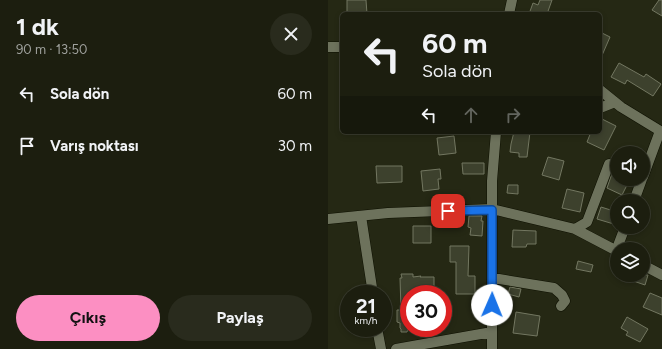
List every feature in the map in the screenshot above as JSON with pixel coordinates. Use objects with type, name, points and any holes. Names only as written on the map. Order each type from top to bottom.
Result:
[{"type":"street","points":[[509,12],[512,0]]},
{"type":"street","points":[[328,47],[340,47]]},
{"type":"street","points":[[602,92],[621,107],[661,132],[650,160]]},
{"type":"street","points":[[602,107],[615,102]]},
{"type":"street","points":[[492,349],[492,181],[496,134]]},
{"type":"street","points":[[575,229],[587,222],[608,164]]},
{"type":"street","points":[[328,219],[388,213],[492,210],[575,229],[610,248]]},
{"type":"street","points":[[361,216],[372,285]]},
{"type":"street","points":[[650,269],[662,275]]},
{"type":"street","points":[[492,278],[554,288],[562,295],[565,301],[561,306]]},
{"type":"street","points":[[396,349],[492,332]]},
{"type":"street","points":[[379,337],[380,349]]},
{"type":"building","points":[[347,0],[366,0],[367,12],[347,12]]},
{"type":"building","points":[[540,0],[552,0],[548,12],[530,12],[533,3],[538,5]]},
{"type":"building","points":[[659,0],[662,0],[662,16],[652,10]]},
{"type":"building","points":[[602,33],[610,37],[602,55]]},
{"type":"building","points":[[619,63],[644,77],[646,74],[661,84],[653,96],[627,80],[625,84],[611,77]]},
{"type":"building","points":[[602,119],[616,126],[604,150],[587,142],[590,134],[602,134]]},
{"type":"building","points":[[514,134],[530,134],[527,157],[519,157],[519,153],[510,152]]},
{"type":"building","points":[[454,136],[456,153],[439,155],[437,138]]},
{"type":"building","points":[[548,157],[564,161],[559,180],[542,175]]},
{"type":"building","points":[[462,163],[484,163],[484,174],[463,174]]},
{"type":"building","points":[[376,166],[402,166],[402,182],[377,183]]},
{"type":"building","points":[[440,169],[441,179],[438,179],[439,189],[423,191],[421,171]]},
{"type":"building","points":[[610,179],[610,186],[626,186],[622,194],[607,188]]},
{"type":"building","points":[[508,185],[518,185],[518,194],[507,193]]},
{"type":"building","points":[[567,189],[584,193],[580,212],[562,208]]},
{"type":"building","points":[[601,207],[610,210],[610,223],[597,219]]},
{"type":"building","points":[[469,216],[482,216],[482,236],[470,235],[471,228],[468,227]]},
{"type":"building","points":[[413,226],[431,226],[431,243],[413,243]]},
{"type":"building","points":[[513,230],[536,231],[536,244],[527,244],[526,247],[512,247]]},
{"type":"building","points":[[450,246],[469,246],[468,276],[475,276],[475,294],[456,294],[456,262],[450,262]]},
{"type":"building","points":[[578,261],[593,265],[591,272],[576,269]]},
{"type":"building","points":[[401,274],[413,274],[413,277],[434,277],[434,285],[400,285],[400,278],[402,278]]},
{"type":"building","points":[[636,282],[646,282],[645,285]]},
{"type":"building","points":[[510,287],[521,289],[519,297],[508,294]]},
{"type":"building","points":[[650,293],[662,298],[662,315],[643,307]]},
{"type":"building","points":[[397,310],[400,310],[400,323],[397,322]]},
{"type":"building","points":[[516,312],[540,316],[537,336],[513,333]]},
{"type":"building","points":[[627,317],[648,329],[640,342],[626,335],[628,332],[621,328]]},
{"type":"route","points":[[448,211],[492,210],[492,305]]}]
